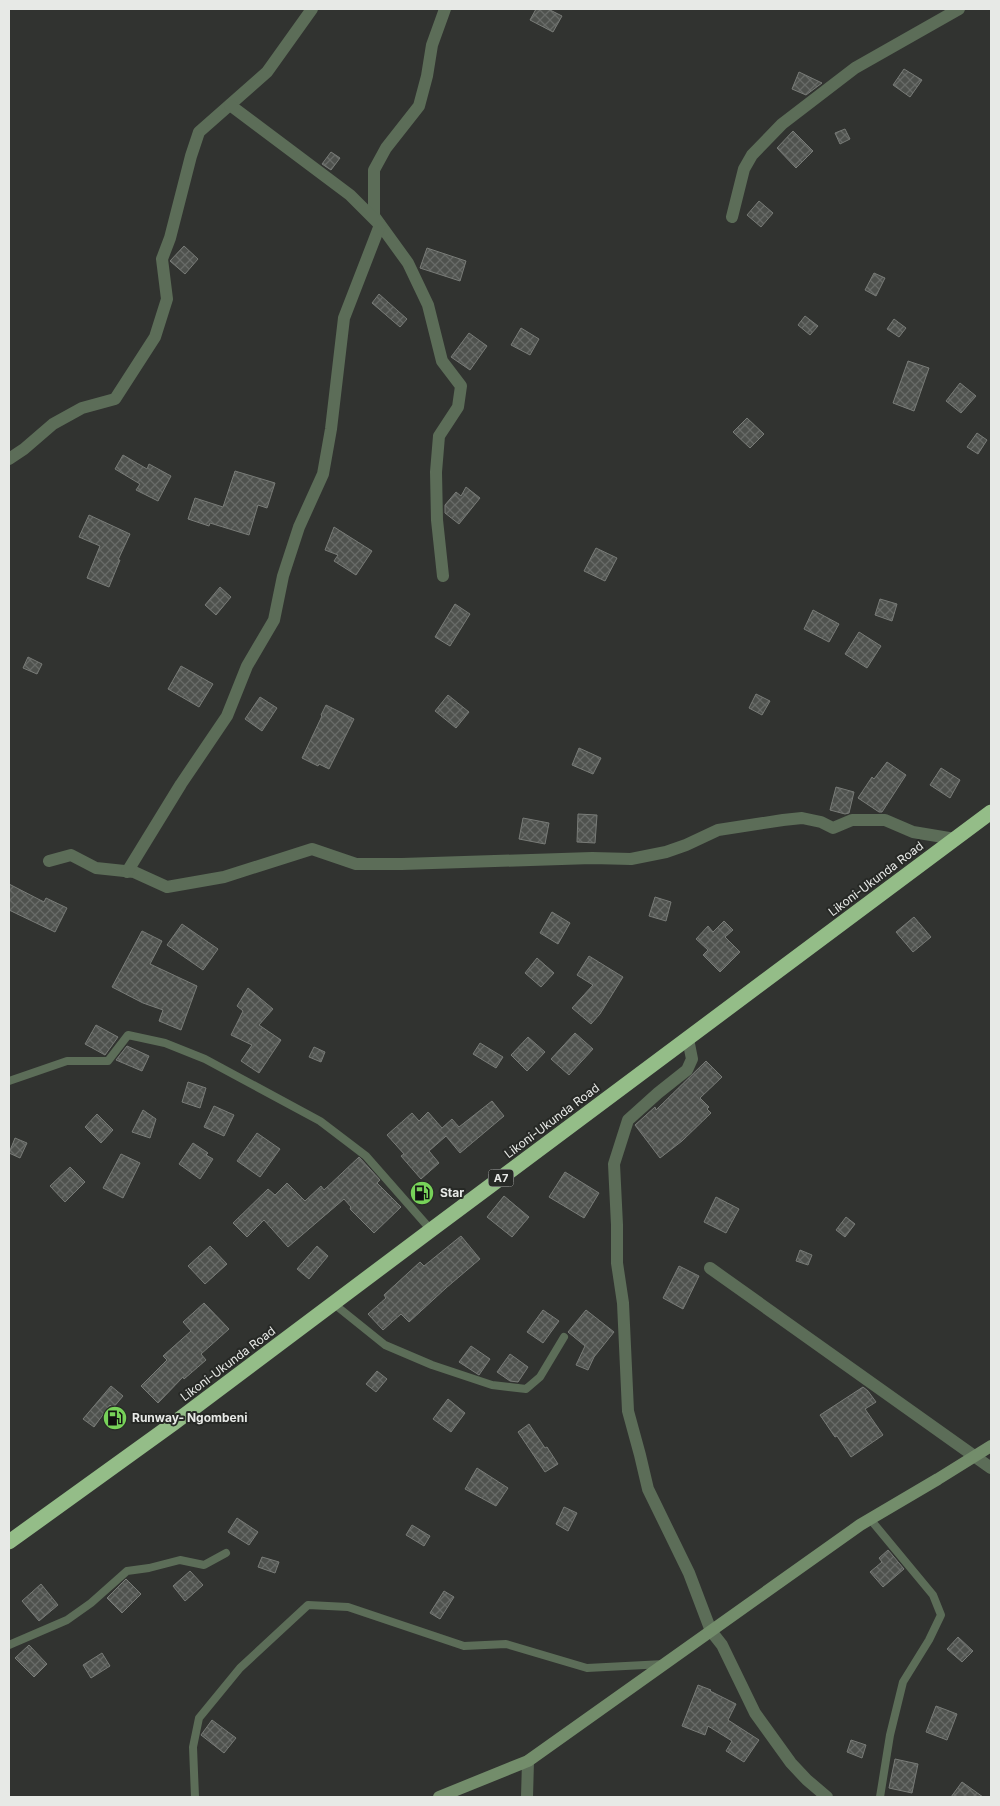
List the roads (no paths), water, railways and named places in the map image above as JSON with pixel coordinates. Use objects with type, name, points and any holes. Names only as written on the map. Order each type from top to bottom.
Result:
[{"type":"highway","name":"Likoni-Ukunda Road","points":[[9,1542],[174,1423],[991,812]]},
{"type":"street","points":[[9,459],[24,449],[53,424],[82,408],[115,399],[155,337],[167,299],[162,258],[170,238],[199,132],[267,72],[312,9]]},
{"type":"street","points":[[443,576],[437,520],[436,472],[438,445],[439,436],[458,407],[461,386],[442,361],[428,304],[408,263],[374,216],[374,170],[386,148],[419,106],[427,76],[432,45],[445,9]]},
{"type":"street","points":[[732,217],[744,169],[752,155],[782,124],[855,68],[959,9]]},
{"type":"street","points":[[230,105],[350,195],[380,224]]},
{"type":"street","points":[[127,872],[181,784],[227,716],[247,666],[274,620],[283,576],[299,527],[323,474],[331,429],[344,318],[380,224]]},
{"type":"street","points":[[49,861],[71,855],[96,868],[134,872],[167,887],[224,877],[312,848],[356,864],[592,858],[631,859],[686,846],[718,830],[802,818],[821,822],[833,828],[852,820],[885,820],[913,832],[955,839]]},
{"type":"street","points":[[688,1039],[692,1059],[687,1070],[628,1120],[614,1164],[618,1225],[617,1263],[623,1303],[628,1411],[648,1489],[689,1572],[711,1631],[722,1645],[755,1713],[791,1763],[827,1797]]},
{"type":"street","points":[[710,1268],[991,1468]]},
{"type":"street","points":[[439,1797],[528,1761],[870,1520],[991,1446]]},
{"type":"street","points":[[527,1797],[528,1761]]},
{"type":"lane","points":[[9,1081],[67,1061],[108,1061],[128,1035],[165,1043],[205,1059],[320,1121],[366,1156],[431,1230]]},
{"type":"lane","points":[[334,1304],[385,1344],[432,1365],[492,1384],[526,1389],[540,1377],[564,1337]]},
{"type":"lane","points":[[870,1520],[934,1595],[941,1615],[929,1640],[903,1682],[890,1735],[880,1797]]},
{"type":"lane","points":[[9,1644],[67,1620],[91,1603],[127,1571],[149,1568],[180,1560],[204,1565],[226,1553]]},
{"type":"lane","points":[[196,1797],[193,1747],[200,1718],[240,1668],[308,1605],[348,1607],[464,1646],[506,1644],[587,1668],[666,1664]]},
{"type":"place","name":"Star","points":[[422,1193]]},
{"type":"place","name":"Runway- Ngombeni","points":[[115,1418]]}]
